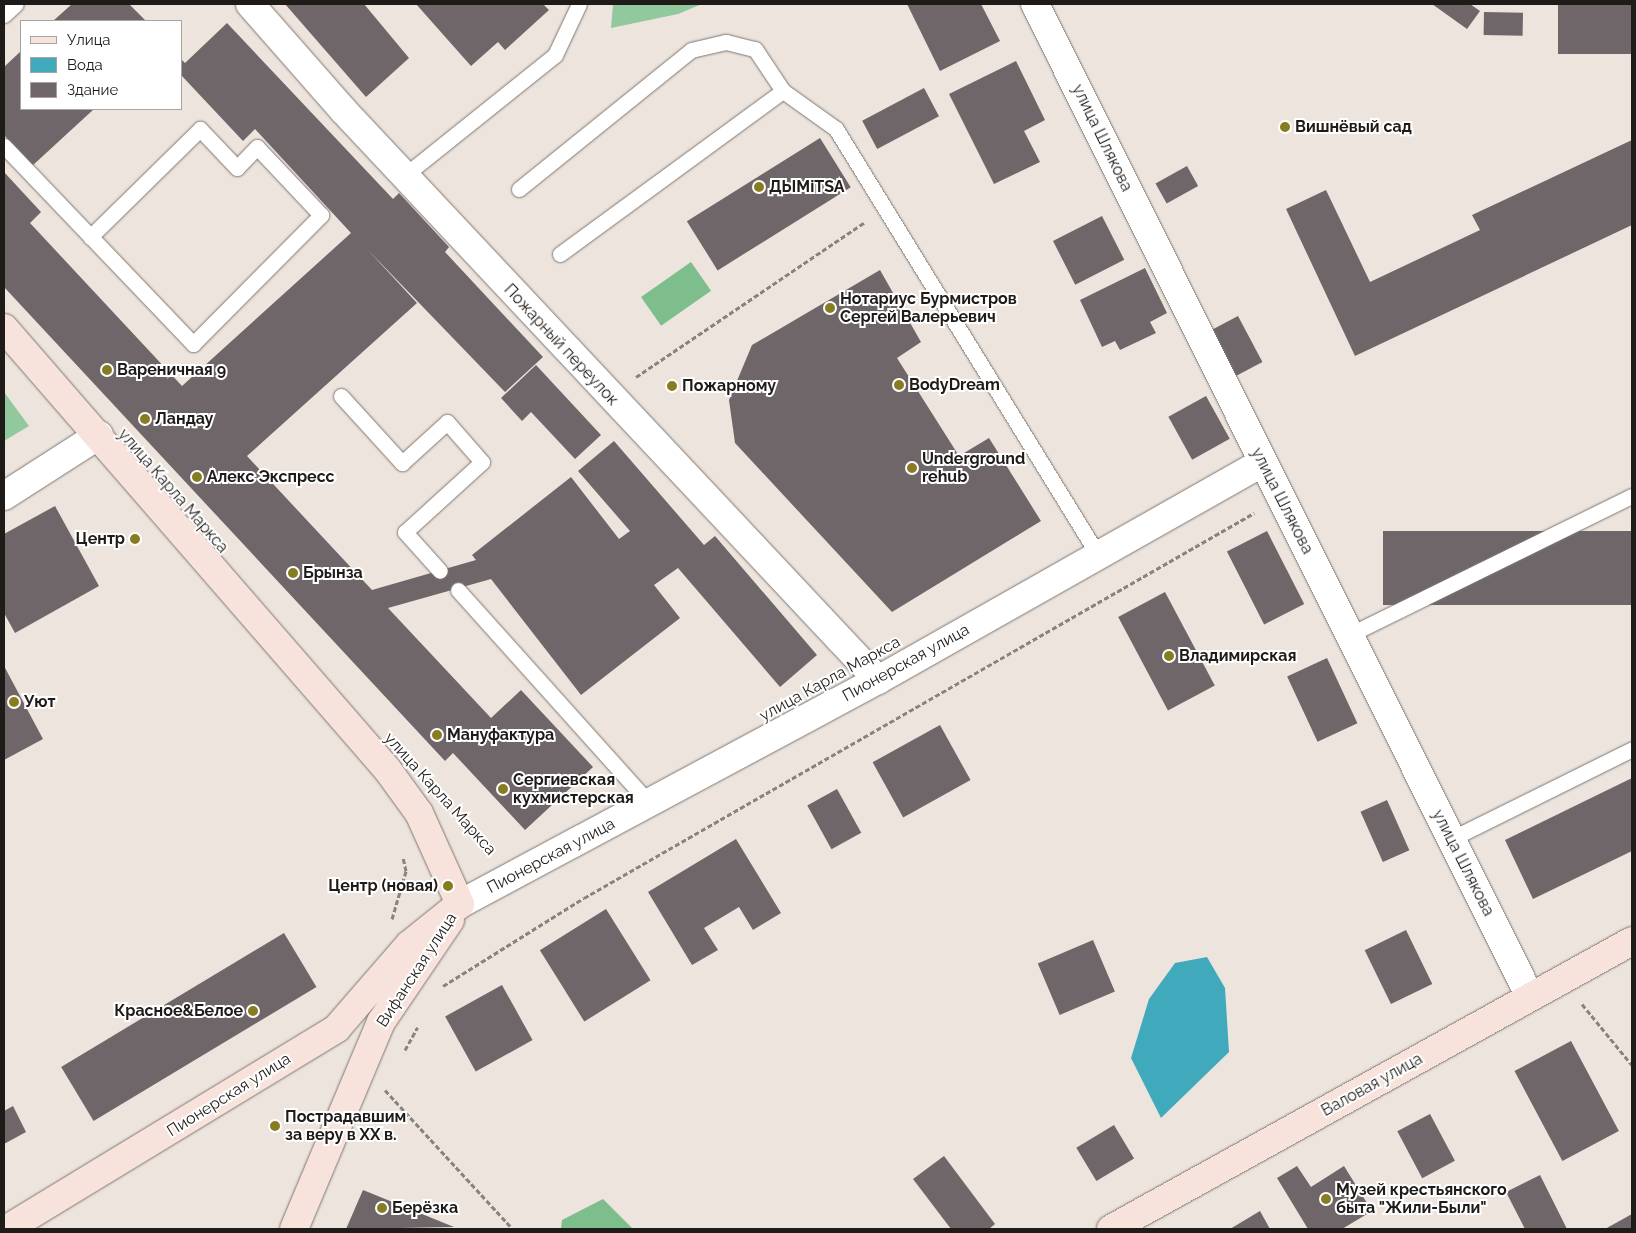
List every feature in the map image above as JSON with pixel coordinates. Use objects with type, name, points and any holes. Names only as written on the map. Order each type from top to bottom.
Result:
[{"type":"main road","name":"улица Карла Маркса","points":[[4,328],[386,769],[419,813],[460,904]]},
{"type":"main road","name":"Пионерская улица","points":[[7,1229],[337,1028],[409,945],[460,904]]},
{"type":"main road","name":"Вифанская улица","points":[[294,1229],[381,1022],[460,904]]},
{"type":"main road","name":"Валовая улица","points":[[1111,1229],[1632,941]]},
{"type":"street","name":"Пожарный переулок","points":[[250,4],[404,176],[878,680]]},
{"type":"street","name":"улица Шлякова","points":[[1035,4],[1530,997]]},
{"type":"street","points":[[4,496],[99,436]]},
{"type":"street","name":"Пионерская улица","points":[[460,904],[650,804],[878,680],[1262,462]]},
{"type":"lane","points":[[4,15],[16,4]]},
{"type":"lane","points":[[404,176],[555,55],[579,4]]},
{"type":"lane","points":[[519,189],[691,50],[726,42],[755,49],[783,92],[836,130],[1097,554]]},
{"type":"lane","points":[[560,254],[783,92]]},
{"type":"lane","points":[[4,146],[193,344],[321,215],[257,147],[237,168],[200,129],[90,236]]},
{"type":"lane","points":[[341,396],[402,463],[446,422],[482,462],[405,532],[440,571]]},
{"type":"lane","points":[[1349,635],[1632,496]]},
{"type":"lane","points":[[458,590],[650,804]]},
{"type":"lane","points":[[1451,839],[1632,749]]},
{"type":"path","points":[[609,395],[884,210]]},
{"type":"path","points":[[437,990],[584,898],[1257,512]]},
{"type":"path","name":"улица Карла Маркса","points":[[451,808],[495,859]]},
{"type":"path","points":[[1578,1000],[1632,1065]]},
{"type":"path","points":[[402,1056],[419,1023]]},
{"type":"path","points":[[389,1081],[384,1089],[513,1229]]},
{"type":"green space","points":[[613,4],[702,4],[678,14],[611,28]]},
{"type":"green space","points":[[691,262],[711,291],[661,326],[641,297]]},
{"type":"green space","points":[[4,392],[29,426],[4,441]]},
{"type":"green space","points":[[603,1199],[633,1229],[561,1229],[562,1220]]},
{"type":"water","points":[[1207,957],[1225,988],[1229,1052],[1161,1118],[1131,1058],[1149,999],[1175,963]]},
{"type":"building","points":[[72,4],[129,4],[145,20],[54,20]]},
{"type":"building","points":[[285,4],[364,4],[409,58],[366,97]]},
{"type":"building","points":[[416,4],[543,4],[549,10],[505,50],[498,42],[471,66]]},
{"type":"building","points":[[907,4],[981,4],[1000,41],[940,71]]},
{"type":"building","points":[[1432,4],[1470,4],[1480,11],[1467,29]]},
{"type":"building","points":[[1558,5],[1632,5],[1632,54],[1558,54]]},
{"type":"building","points":[[1484,12],[1523,13],[1523,36],[1484,35]]},
{"type":"building","points":[[227,23],[393,199],[399,193],[449,247],[445,252],[543,357],[505,392],[367,249],[417,303],[247,456],[372,590],[476,560],[472,555],[571,477],[619,539],[630,531],[578,471],[614,441],[704,545],[715,536],[817,655],[780,687],[678,568],[654,585],[680,618],[581,695],[491,579],[388,608],[491,718],[521,690],[593,767],[525,830],[453,753],[445,761],[4,287],[4,172],[41,212],[30,223],[182,386],[351,233],[255,129],[243,141],[182,76],[182,60],[185,63]]},
{"type":"building","points":[[20,52],[20,110],[93,110],[32,166],[4,135],[4,67]]},
{"type":"building","points":[[1016,61],[1045,120],[1024,131],[1040,162],[994,184],[949,94]]},
{"type":"building","points":[[924,88],[939,116],[877,149],[862,121]]},
{"type":"building","points":[[820,138],[851,187],[718,270],[687,221]]},
{"type":"building","points":[[1632,140],[1632,225],[1355,356],[1286,209],[1326,190],[1370,282],[1480,230],[1472,215]]},
{"type":"building","points":[[1187,166],[1198,186],[1167,204],[1156,183]]},
{"type":"building","points":[[1102,216],[1124,260],[1075,285],[1053,241]]},
{"type":"building","points":[[1145,268],[1167,313],[1150,322],[1156,333],[1120,350],[1115,341],[1102,347],[1080,300]]},
{"type":"building","points":[[880,270],[921,342],[897,358],[959,456],[989,438],[1041,521],[892,612],[735,443],[729,400],[752,345]]},
{"type":"building","points":[[1238,316],[1262,362],[1236,376],[1212,330]]},
{"type":"building","points":[[536,365],[601,435],[575,459],[531,412],[522,421],[501,398]]},
{"type":"building","points":[[1206,396],[1230,439],[1192,460],[1168,417]]},
{"type":"building","points":[[55,506],[99,586],[15,633],[4,613],[4,534]]},
{"type":"building","points":[[1267,531],[1304,604],[1264,624],[1227,551]]},
{"type":"building","points":[[1383,531],[1632,531],[1632,605],[1383,605]]},
{"type":"building","points":[[1165,592],[1215,686],[1168,710],[1118,617]]},
{"type":"building","points":[[1327,658],[1357,723],[1318,742],[1287,677]]},
{"type":"building","name":"Уют","points":[[4,666],[43,739],[4,760]]},
{"type":"building","points":[[940,725],[971,780],[903,817],[873,762]]},
{"type":"building","points":[[1632,778],[1632,851],[1533,899],[1505,840]]},
{"type":"building","points":[[837,789],[861,833],[832,849],[807,805]]},
{"type":"building","points":[[1387,800],[1409,850],[1383,862],[1361,812]]},
{"type":"building","points":[[736,839],[781,913],[753,930],[739,907],[704,928],[718,950],[692,965],[648,892]]},
{"type":"building","points":[[606,909],[651,980],[584,1022],[540,950]]},
{"type":"building","points":[[1406,930],[1432,984],[1391,1004],[1365,950]]},
{"type":"building","points":[[284,933],[316,987],[94,1121],[61,1067]]},
{"type":"building","points":[[1093,940],[1115,992],[1060,1015],[1038,963]]},
{"type":"building","points":[[502,985],[533,1040],[476,1072],[445,1017]]},
{"type":"building","points":[[1571,1041],[1619,1131],[1562,1161],[1514,1071]]},
{"type":"building","points":[[13,1106],[26,1132],[4,1144],[4,1111]]},
{"type":"building","points":[[1430,1114],[1455,1161],[1422,1178],[1397,1131]]},
{"type":"building","points":[[1114,1125],[1134,1158],[1096,1181],[1076,1148]]},
{"type":"building","points":[[944,1156],[995,1224],[989,1229],[951,1229],[913,1179]]},
{"type":"building","points":[[1297,1166],[1311,1187],[1344,1166],[1372,1211],[1342,1229],[1308,1229],[1277,1178]]},
{"type":"building","points":[[1540,1175],[1567,1229],[1525,1229],[1506,1192]]},
{"type":"building","name":"Берёзка","points":[[363,1190],[454,1227],[346,1229]]},
{"type":"building","points":[[1260,1211],[1270,1229],[1230,1229]]},
{"type":"building","points":[[1632,1214],[1632,1229],[1605,1229]]},
{"type":"place","name":"Вишнёвый сад","points":[[1285,127]]},
{"type":"place","name":"ДЫМiTSA","points":[[759,187]]},
{"type":"place","name":"Нотариус Бурмистров Сергей Валерьевич","points":[[830,308]]},
{"type":"place","name":"Вареничная 9","points":[[107,370]]},
{"type":"place","name":"BodyDream","points":[[899,385]]},
{"type":"place","name":"Пожарному","points":[[672,386]]},
{"type":"place","name":"Ландау","points":[[145,419]]},
{"type":"place","name":"Underground rehub","points":[[912,468]]},
{"type":"place","name":"Алекс Экспресс","points":[[197,477]]},
{"type":"place","name":"Центр","points":[[135,539]]},
{"type":"place","name":"Брынза","points":[[293,573]]},
{"type":"place","name":"Владимирская","points":[[1169,656]]},
{"type":"place","name":"Уют","points":[[14,702]]},
{"type":"place","name":"Мануфактура","points":[[437,735]]},
{"type":"place","name":"Сергиевская кухмистерская","points":[[503,789]]},
{"type":"place","name":"Центр (новая)","points":[[448,886]]},
{"type":"place","name":"Красное&Белое","points":[[253,1011]]},
{"type":"place","name":"Пострадавшим за веру в XX в.","points":[[275,1126]]},
{"type":"place","name":"Музей крестьянского быта \"Жили-Были\"","points":[[1326,1199]]},
{"type":"place","name":"Берёзка","points":[[382,1208]]}]
